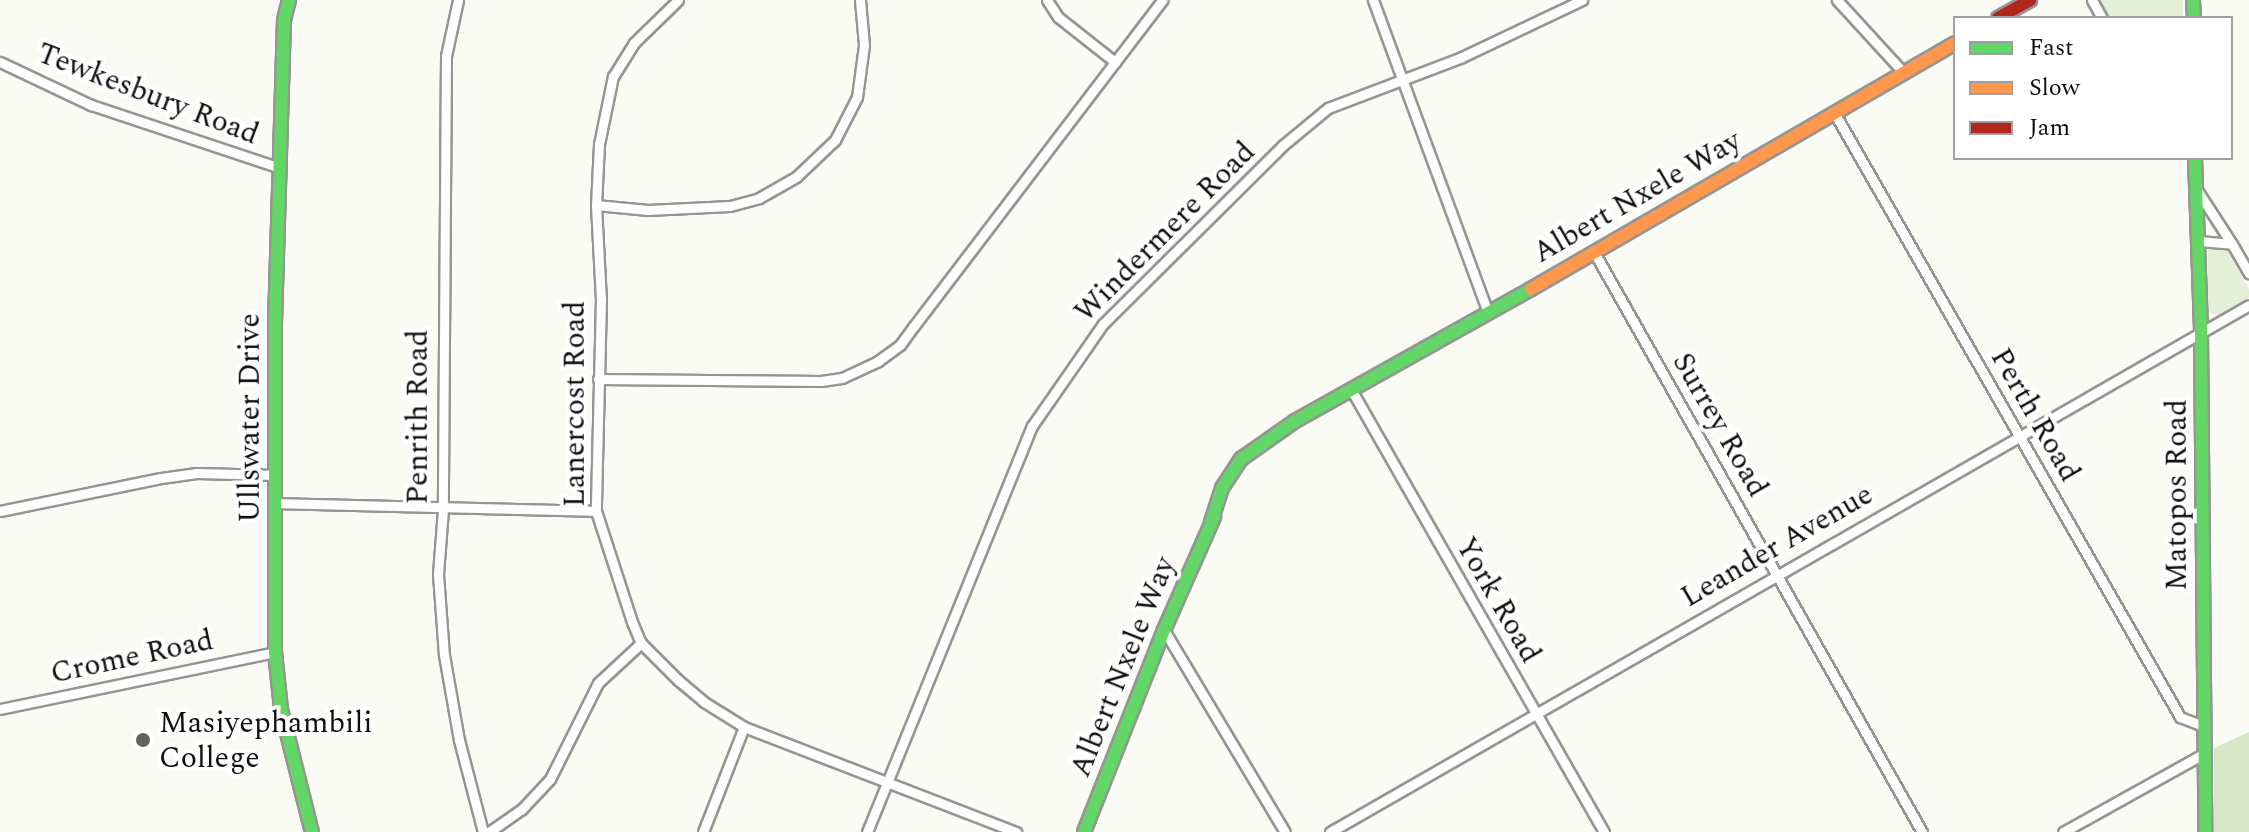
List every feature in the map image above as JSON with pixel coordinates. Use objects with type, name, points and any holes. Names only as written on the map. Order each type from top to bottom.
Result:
[{"type":"main road","name":"Ullswater Drive","points":[[289,0],[284,20],[280,168],[275,652],[281,709],[312,832]]},
{"type":"main road","points":[[2002,16],[2030,0]]},
{"type":"main road","name":"Albert Nxele Way","points":[[1084,832],[1164,630],[1211,522],[1213,508],[1234,468],[1297,423],[1953,44]]},
{"type":"main road","name":"Matopos Road","points":[[2195,160],[2201,333],[2205,832]]},
{"type":"street","name":"Penrith Road","points":[[458,0],[450,25],[446,56],[443,509],[438,574],[444,655],[462,753],[483,832]]},
{"type":"street","name":"Lanercost Road","points":[[678,0],[634,43],[613,76],[602,115],[596,205],[601,299],[596,511],[620,592],[641,643],[704,702],[744,727],[1016,832]]},
{"type":"street","points":[[596,205],[648,210],[730,206],[759,198],[796,177],[835,140],[857,97],[864,45],[860,0]]},
{"type":"street","points":[[1047,0],[1058,17],[1115,62]]},
{"type":"street","points":[[598,379],[821,381],[851,375],[878,361],[900,345],[1162,0]]},
{"type":"street","points":[[1373,0],[1488,313]]},
{"type":"street","name":"Windermere Road","points":[[867,832],[1032,426],[1085,347],[1115,310],[1304,126],[1328,108],[1462,57],[1582,0]]},
{"type":"street","points":[[1837,0],[1903,72]]},
{"type":"street","name":"Tewkesbury Road","points":[[0,62],[91,105],[280,168]]},
{"type":"street","name":"Perth Road","points":[[1835,114],[2180,717],[2204,726]]},
{"type":"street","points":[[2197,190],[2249,274]]},
{"type":"street","points":[[2199,241],[2232,244]]},
{"type":"street","name":"Surrey Road","points":[[1594,252],[1922,832]]},
{"type":"street","name":"Leander Avenue","points":[[1330,832],[1535,711],[2249,305]]},
{"type":"street","name":"York Road","points":[[1348,394],[1604,832]]},
{"type":"street","points":[[0,511],[197,473],[276,475]]},
{"type":"street","points":[[276,503],[596,511]]},
{"type":"street","points":[[1164,630],[1285,832]]},
{"type":"street","points":[[489,832],[521,810],[550,779],[598,683],[641,643]]},
{"type":"street","name":"Crome Road","points":[[0,709],[275,652]]},
{"type":"street","points":[[703,832],[744,727]]},
{"type":"street","points":[[2063,832],[2205,753]]},
{"type":"green space","points":[[2097,0],[2183,0],[2183,16],[2097,16]]},
{"type":"green space","points":[[2208,248],[2226,249],[2249,289],[2249,298],[2218,316],[2207,311]]},
{"type":"green space","points":[[2249,732],[2249,832],[2214,832],[2214,748]]},
{"type":"traffic: fast","points":[[289,0],[284,20],[275,324],[275,652],[281,709],[312,832]]},
{"type":"traffic: fast","points":[[2193,0],[2194,16]]},
{"type":"traffic: fast","points":[[2195,160],[2201,333],[2205,832]]},
{"type":"traffic: fast","points":[[1211,522],[1222,488],[1241,459],[1295,421],[1531,289]]},
{"type":"traffic: fast","points":[[1084,832],[1164,630],[1214,517]]},
{"type":"traffic: slow","points":[[1531,289],[1953,44]]},
{"type":"traffic: jam","points":[[2002,16],[2030,0]]},
{"type":"place","name":"Masiyephambili College","points":[[143,740]]}]
